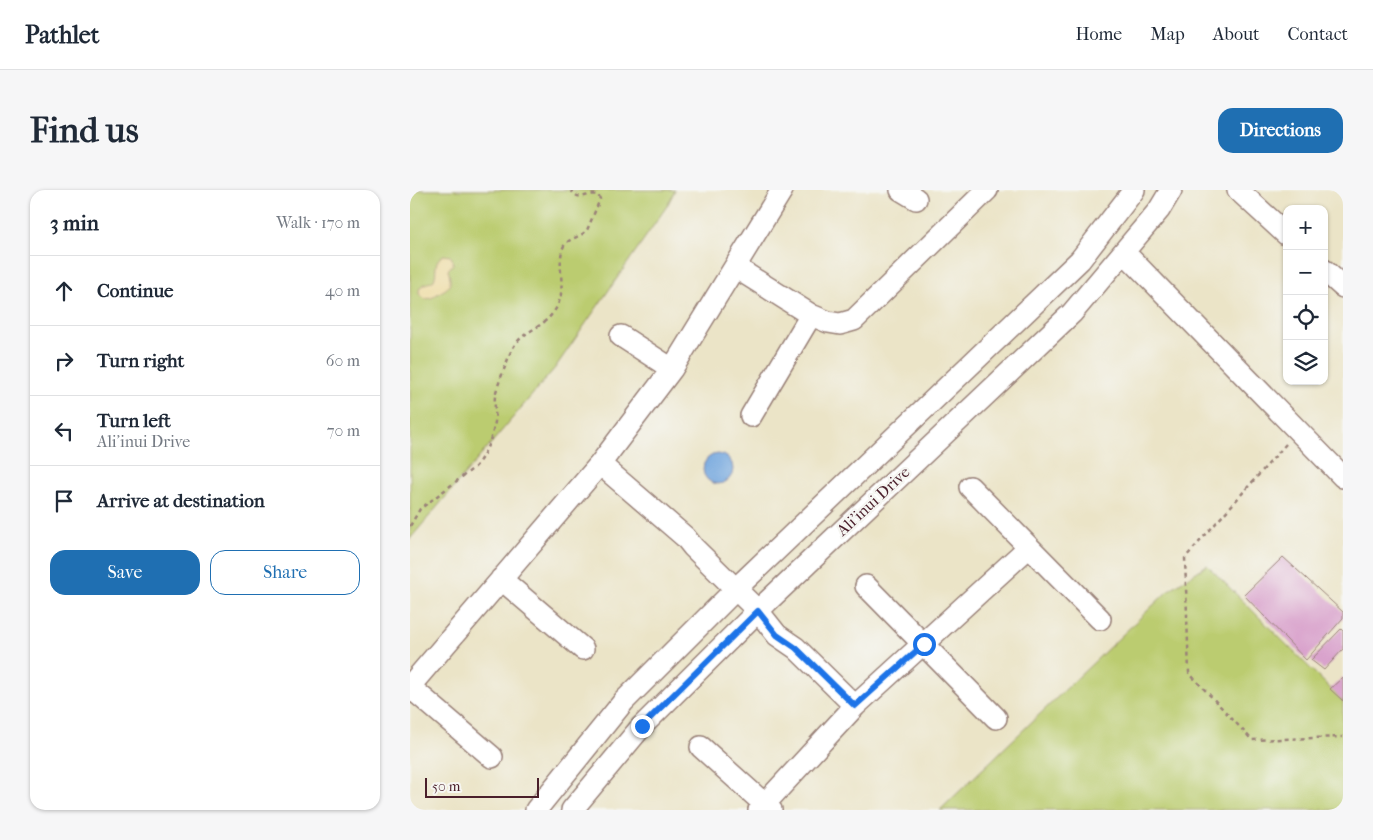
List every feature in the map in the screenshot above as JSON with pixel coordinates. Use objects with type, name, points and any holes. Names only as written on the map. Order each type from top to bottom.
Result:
[{"type":"street","points":[[492,757],[410,686],[600,464],[672,368],[782,190]]},
{"type":"street","points":[[735,267],[812,316],[840,324],[854,320],[987,190]]},
{"type":"street","name":"Ali'inui Drive","points":[[536,810],[624,701],[741,584],[1080,260],[1134,190]]},
{"type":"street","name":"Ali'inui Drive","points":[[572,810],[642,726],[763,606],[1072,313],[1159,210],[1171,190]]},
{"type":"street","points":[[1238,190],[1283,231]]},
{"type":"street","points":[[1124,252],[1297,432],[1343,477]]},
{"type":"street","points":[[1328,274],[1343,288]]},
{"type":"street","points":[[751,416],[812,316]]},
{"type":"street","points":[[620,336],[672,368]]},
{"type":"street","points":[[600,464],[685,537],[702,541],[763,606],[777,635],[796,648],[855,706]]},
{"type":"street","points":[[970,487],[1100,619]]},
{"type":"street","points":[[701,747],[765,808],[855,706],[1029,547]]},
{"type":"street","points":[[501,579],[583,649]]},
{"type":"street","points":[[866,586],[996,718]]},
{"type":"path","points":[[410,526],[420,509],[475,467],[482,458],[495,422],[495,396],[516,342],[552,314],[558,304],[561,292],[562,250],[566,242],[588,229],[600,199],[598,195],[593,194],[580,198],[571,190]]},
{"type":"path","points":[[1297,432],[1185,558],[1189,672],[1252,740],[1343,737]]},
{"type":"green space","points":[[410,190],[675,190],[667,206],[555,368],[410,539]]},
{"type":"green space","points":[[1207,565],[1343,701],[1343,810],[940,810],[1169,590]]},
{"type":"sand","points":[[444,255],[452,258],[453,264],[448,270],[450,277],[449,285],[432,298],[425,299],[419,294],[419,290],[434,280],[438,260]]},
{"type":"water","points":[[718,454],[728,459],[733,469],[728,479],[718,484],[708,479],[703,469],[708,459]]},
{"type":"building","points":[[1283,557],[1343,612],[1343,618],[1306,660],[1244,595]]},
{"type":"building","points":[[1341,629],[1343,631],[1343,649],[1324,670],[1311,660]]},
{"type":"building","points":[[1343,677],[1343,701],[1330,689]]},
{"type":"route","points":[[642,726],[758,611],[777,635],[796,648],[855,706],[924,644]]}]
